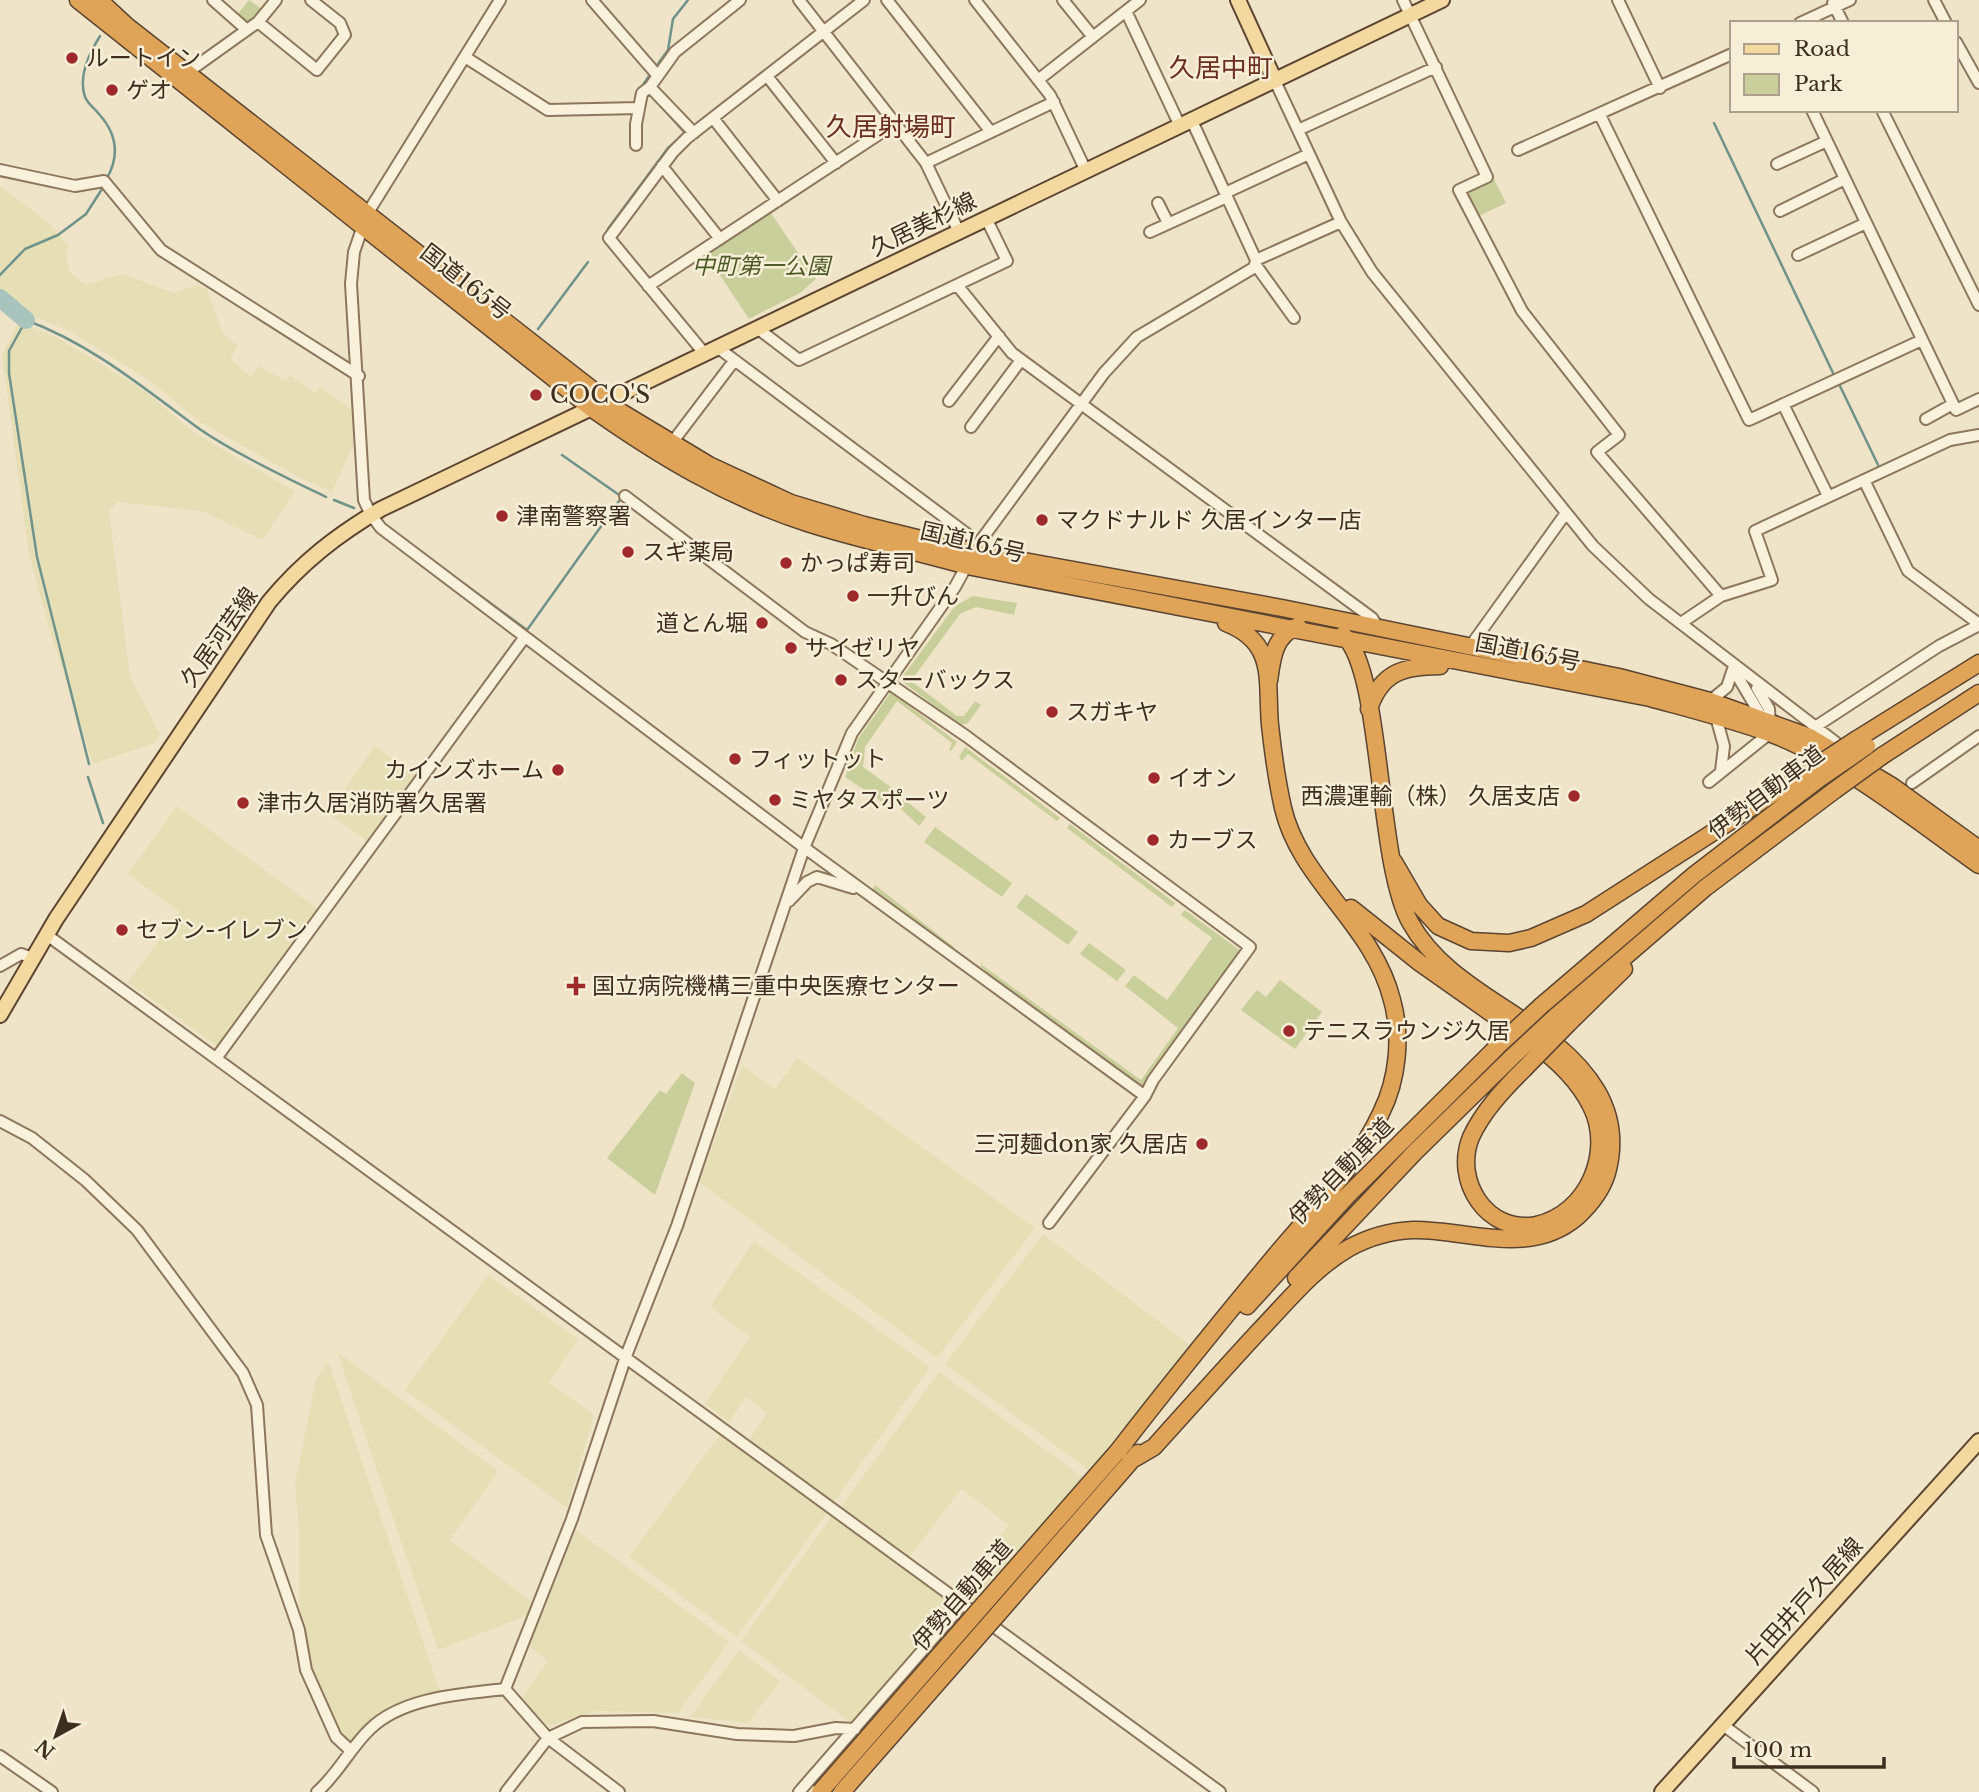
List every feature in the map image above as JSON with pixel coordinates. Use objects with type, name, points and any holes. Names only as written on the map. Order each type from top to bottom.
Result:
[{"type":"highway","name":"国道165号","points":[[78,0],[363,221],[606,401],[671,444],[791,503],[971,559],[1122,596],[1650,698],[1716,717],[1767,724],[1979,864]]},
{"type":"highway","name":"国道165号","points":[[99,0],[591,408],[654,453],[752,502],[860,540],[1322,617],[1619,677],[1710,701],[1767,724],[1810,737],[1892,786],[1979,849]]},
{"type":"highway","points":[[1122,596],[1215,619],[1239,628],[1255,640],[1261,650],[1269,681]]},
{"type":"highway","points":[[1322,617],[1348,639],[1360,663],[1369,709],[1388,851],[1396,892],[1404,912],[1432,953],[1461,978],[1557,1046],[1589,1079],[1611,1124],[1612,1147],[1606,1178],[1587,1208],[1568,1225],[1546,1236],[1509,1240],[1411,1230],[1379,1235],[1349,1248],[1314,1274],[1154,1447],[1124,1456],[1182,1367],[1363,1147],[1386,1102],[1395,1069],[1397,1043],[1392,998],[1370,947],[1300,849],[1284,811],[1270,723],[1269,681],[1276,647],[1290,629],[1322,617]]},
{"type":"highway","points":[[1862,742],[1979,663]]},
{"type":"highway","points":[[1369,709],[1380,684],[1402,670],[1428,666],[1478,666]]},
{"type":"highway","name":"伊勢自動車道","points":[[842,1792],[998,1614],[1124,1456],[1348,1195],[1498,1046],[1694,874],[1815,775],[1862,742],[1979,672]]},
{"type":"highway","name":"伊勢自動車道","points":[[820,1792],[984,1604],[1362,1207],[1512,1057],[1561,1020],[1705,888],[1882,756],[1979,693]]},
{"type":"highway","points":[[1388,851],[1419,905],[1438,926],[1471,941],[1509,943],[1531,938],[1586,914],[1815,775]]},
{"type":"highway","points":[[1332,894],[1420,963],[1549,1055],[1573,1079],[1592,1107],[1600,1141],[1591,1181],[1583,1195],[1560,1215],[1525,1226],[1494,1218],[1485,1211],[1471,1189],[1466,1165],[1467,1150],[1480,1122],[1524,1069],[1561,1020]]},
{"type":"main road","points":[[1238,0],[1275,81]]},
{"type":"main road","name":"久居美杉線","points":[[591,408],[1442,0]]},
{"type":"main road","name":"久居河芸線","points":[[0,1015],[47,935],[269,602],[303,563],[342,532],[371,515],[591,408]]},
{"type":"main road","name":"片田井戸久居線","points":[[1662,1792],[1979,1440]]},
{"type":"street","points":[[213,0],[247,30]]},
{"type":"street","points":[[188,72],[258,22],[276,0]]},
{"type":"street","points":[[258,22],[317,70],[345,35],[340,23],[311,0]]},
{"type":"street","points":[[500,0],[363,221],[351,284],[365,500],[371,515],[381,528],[524,638],[804,848],[1145,1096]]},
{"type":"street","points":[[592,0],[655,74]]},
{"type":"street","points":[[799,0],[926,163],[959,232]]},
{"type":"street","points":[[864,0],[694,133],[662,166],[609,238],[648,286],[711,350],[734,361],[967,534]]},
{"type":"street","points":[[887,0],[991,132]]},
{"type":"street","points":[[975,0],[1054,102],[1086,171]]},
{"type":"street","points":[[1063,0],[1093,37]]},
{"type":"street","points":[[1038,80],[1140,0]]},
{"type":"street","points":[[1403,0],[1487,177],[1459,190],[1522,312],[1619,435],[1597,452],[1721,596]]},
{"type":"street","points":[[1618,0],[1660,88]]},
{"type":"street","points":[[1803,21],[1834,3],[1850,0]]},
{"type":"street","points":[[1934,0],[1945,21]]},
{"type":"street","points":[[636,145],[642,93],[650,87],[655,74],[675,52],[733,2]]},
{"type":"street","points":[[1834,3],[1842,21]]},
{"type":"street","points":[[1126,11],[1226,195],[1255,262],[1294,318]]},
{"type":"street","points":[[1958,45],[1979,83]]},
{"type":"street","points":[[1518,150],[1730,55]]},
{"type":"street","points":[[464,57],[548,110],[639,108]]},
{"type":"street","points":[[1298,130],[1436,66]]},
{"type":"street","points":[[767,76],[836,163]]},
{"type":"street","points":[[1275,81],[1341,222],[1373,272],[1613,569],[1745,676],[1892,786]]},
{"type":"street","points":[[650,87],[694,133]]},
{"type":"street","points":[[926,163],[1054,102]]},
{"type":"street","points":[[1813,112],[1956,410],[1979,399]]},
{"type":"street","points":[[1883,112],[1979,302]]},
{"type":"street","points":[[1600,115],[1749,420],[1923,340]]},
{"type":"street","points":[[713,118],[778,201]]},
{"type":"street","points":[[648,286],[896,123]]},
{"type":"street","points":[[1777,164],[1827,141]]},
{"type":"street","points":[[1150,232],[1309,154]]},
{"type":"street","points":[[662,166],[720,239]]},
{"type":"street","points":[[0,170],[75,186],[104,181],[161,250],[359,376]]},
{"type":"street","points":[[1780,211],[1845,179]]},
{"type":"street","points":[[1158,203],[1168,223]]},
{"type":"street","points":[[758,328],[799,360],[1007,261],[986,218]]},
{"type":"street","points":[[505,1689],[572,1519],[626,1356],[677,1226],[804,848],[852,733],[1081,404],[1137,337],[1252,270],[1255,262],[1341,222]]},
{"type":"street","points":[[1798,255],[1866,223]]},
{"type":"street","points":[[957,285],[1021,360],[1373,618],[1380,630]]},
{"type":"street","points":[[949,401],[999,336]]},
{"type":"street","points":[[971,427],[1021,360]]},
{"type":"street","points":[[671,444],[734,361]]},
{"type":"street","points":[[1783,404],[1828,496]]},
{"type":"street","points":[[1926,419],[1953,404]]},
{"type":"street","points":[[1681,623],[1721,596],[1772,580],[1755,531],[1950,440],[1979,435]]},
{"type":"street","points":[[1815,727],[1939,646],[1979,624],[1908,571],[1864,480]]},
{"type":"street","points":[[625,496],[805,632],[831,643],[886,681],[1250,947],[1153,1080],[1145,1096],[1049,1223]]},
{"type":"street","points":[[1469,648],[1566,513]]},
{"type":"street","points":[[1681,623],[1732,669],[1767,724]]},
{"type":"street","points":[[217,1057],[524,638]]},
{"type":"street","points":[[1710,701],[1727,687],[1732,669]]},
{"type":"street","points":[[1709,782],[1767,724],[1765,697],[1745,676]]},
{"type":"street","points":[[1716,717],[1724,746],[1721,771]]},
{"type":"street","points":[[1912,783],[1979,736]]},
{"type":"street","points":[[786,904],[807,882],[822,877],[868,895]]},
{"type":"street","points":[[47,935],[1220,1792]]},
{"type":"street","points":[[0,966],[21,954],[33,958]]},
{"type":"street","points":[[0,1121],[32,1138],[85,1180],[137,1230],[243,1373],[257,1405],[266,1535],[299,1630],[306,1670],[336,1737],[350,1750]]},
{"type":"street","points":[[799,1792],[963,1604]]},
{"type":"street","points":[[317,1792],[330,1788],[350,1750],[372,1727],[397,1711],[448,1696],[505,1689]]},
{"type":"street","points":[[505,1689],[548,1738],[619,1792]]},
{"type":"street","points":[[506,1792],[548,1738],[569,1726],[600,1720],[653,1721],[737,1734],[783,1736],[836,1728],[855,1729]]},
{"type":"street","points":[[1723,1725],[1814,1792]]},
{"type":"street","points":[[0,1756],[52,1792]]},
{"type":"shaded area","points":[[0,186],[49,223],[70,248],[66,251],[69,271],[85,285],[122,274],[174,293],[197,285],[207,289],[223,334],[238,346],[230,359],[251,377],[259,366],[286,381],[290,375],[315,393],[320,387],[357,414],[359,432],[332,492],[298,477],[200,422],[149,380],[69,331],[24,312],[0,290]]},
{"type":"shaded area","points":[[19,321],[63,341],[142,389],[196,434],[295,491],[262,540],[202,511],[117,502],[109,511],[130,677],[160,734],[155,743],[93,764],[49,628],[29,554],[2,355]]},
{"type":"shaded area","points":[[375,746],[418,777],[370,843],[328,813]]},
{"type":"shaded area","points":[[177,806],[321,911],[220,1048],[128,982],[180,912],[128,874]]},
{"type":"shaded area","points":[[797,1058],[1035,1228],[937,1358],[699,1182],[742,1065],[775,1089]]},
{"type":"shaded area","points":[[1043,1234],[1194,1348],[1094,1474],[945,1364]]},
{"type":"shaded area","points":[[754,1241],[930,1367],[833,1503],[749,1440],[767,1413],[746,1397],[729,1422],[705,1404],[750,1337],[710,1307]]},
{"type":"shaded area","points":[[488,1275],[578,1339],[549,1382],[594,1415],[567,1508],[405,1390]]},
{"type":"shaded area","points":[[337,1352],[498,1471],[450,1540],[532,1602],[528,1615],[438,1650]]},
{"type":"shaded area","points":[[328,1361],[440,1692],[395,1705],[367,1722],[351,1743],[339,1733],[312,1669],[299,1607],[299,1530],[295,1484],[316,1379]]},
{"type":"shaded area","points":[[939,1372],[1088,1481],[973,1605],[953,1590],[1009,1525],[961,1489],[909,1558],[840,1508]]},
{"type":"shaded area","points":[[721,1433],[828,1511],[737,1637],[629,1557]]},
{"type":"shaded area","points":[[833,1515],[958,1607],[854,1725],[741,1641]]},
{"type":"shaded area","points":[[576,1530],[729,1642],[678,1713],[595,1711],[549,1726],[521,1700],[548,1661],[529,1646]]},
{"type":"shaded area","points":[[739,1650],[780,1681],[748,1723],[690,1717]]},
{"type":"green space","points":[[249,0],[262,9],[251,23],[244,23],[236,16]]},
{"type":"green space","points":[[1494,179],[1506,203],[1477,217],[1467,199],[1470,191]]},
{"type":"green space","name":"中町第一公園","points":[[770,212],[816,279],[800,293],[749,319],[706,254]]},
{"type":"green space","points":[[973,596],[1017,603],[1014,615],[976,607],[960,614],[911,681],[957,716],[964,716],[975,701],[981,705],[968,723],[960,725],[900,680],[955,606]]},
{"type":"green space","points":[[891,692],[957,742],[951,751],[949,750],[952,743],[897,701],[865,747],[863,767],[895,790],[885,804],[845,777],[858,739]]},
{"type":"green space","points":[[965,747],[1060,818],[1057,821],[968,754],[962,761],[959,757]]},
{"type":"green space","points":[[904,799],[926,817],[919,826],[899,807]]},
{"type":"green space","points":[[1070,824],[1175,903],[1172,907],[1067,828]]},
{"type":"green space","points":[[935,827],[1012,883],[1002,897],[924,842]]},
{"type":"green space","points":[[875,885],[954,947],[952,951],[871,892]]},
{"type":"green space","points":[[1026,894],[1078,932],[1068,945],[1016,907]]},
{"type":"green space","points":[[1185,910],[1242,952],[1142,1092],[982,975],[985,970],[981,967],[983,955],[982,965],[1141,1080],[1178,1028],[1125,986],[1134,975],[1167,1000],[1212,938],[1181,915]]},
{"type":"green space","points":[[1089,943],[1126,970],[1117,981],[1080,954]]},
{"type":"green space","name":"テニスラウンジ久居","points":[[1280,980],[1322,1012],[1295,1049],[1241,1010],[1257,990],[1266,997]]},
{"type":"green space","points":[[682,1073],[695,1083],[655,1195],[607,1158],[660,1090],[666,1094]]},
{"type":"waterway","points":[[655,68],[668,50],[673,19],[688,0]]},
{"type":"waterway","points":[[100,36],[86,65],[83,89],[86,99],[105,121],[114,144],[114,161],[107,178]]},
{"type":"waterway","points":[[643,85],[651,73]]},
{"type":"waterway","points":[[608,229],[668,148],[685,133],[651,95]]},
{"type":"waterway","points":[[1714,123],[1834,375]]},
{"type":"waterway","points":[[0,275],[25,249],[58,235],[86,214],[102,189]]},
{"type":"waterway","points":[[538,329],[588,262]]},
{"type":"waterway","points":[[0,298],[26,320]]},
{"type":"waterway","points":[[89,764],[37,557],[9,373],[9,351],[26,320],[93,353],[223,444],[326,497]]},
{"type":"waterway","points":[[1839,384],[1880,469]]},
{"type":"waterway","points":[[463,583],[527,630],[622,497],[562,455]]},
{"type":"waterway","points":[[334,500],[354,508]]},
{"type":"waterway","points":[[88,777],[103,823]]},
{"type":"place","name":"ルートイン","points":[[72,58]]},
{"type":"place","name":"ゲオ","points":[[112,90]]},
{"type":"place","name":"COCO'S","points":[[536,395]]},
{"type":"place","name":"津南警察署","points":[[502,516]]},
{"type":"place","name":"マクドナルド 久居インター店","points":[[1042,520]]},
{"type":"place","name":"スギ薬局","points":[[628,552]]},
{"type":"place","name":"かっぱ寿司","points":[[786,563]]},
{"type":"place","name":"一升びん","points":[[853,596]]},
{"type":"place","name":"道とん堀","points":[[762,623]]},
{"type":"place","name":"サイゼリヤ","points":[[791,648]]},
{"type":"place","name":"スターバックス","points":[[841,680]]},
{"type":"place","name":"スガキヤ","points":[[1052,712]]},
{"type":"place","name":"フィットット","points":[[735,759]]},
{"type":"place","name":"カインズホーム","points":[[558,770]]},
{"type":"place","name":"イオン","points":[[1154,778]]},
{"type":"place","name":"西濃運輸（株） 久居支店","points":[[1574,796]]},
{"type":"place","name":"ミヤタスポーツ","points":[[775,800]]},
{"type":"place","name":"津市久居消防署久居署","points":[[243,803]]},
{"type":"place","name":"カーブス","points":[[1153,840]]},
{"type":"place","name":"セブン-イレブン","points":[[122,930]]},
{"type":"place","name":"国立病院機構三重中央医療センター","points":[[576,986]]},
{"type":"place","name":"テニスラウンジ久居","points":[[1289,1031]]},
{"type":"place","name":"三河麺don家 久居店","points":[[1202,1144]]},
{"type":"district","name":"久居中町","points":[[1221,68]]},
{"type":"district","name":"久居射場町","points":[[891,127]]}]
